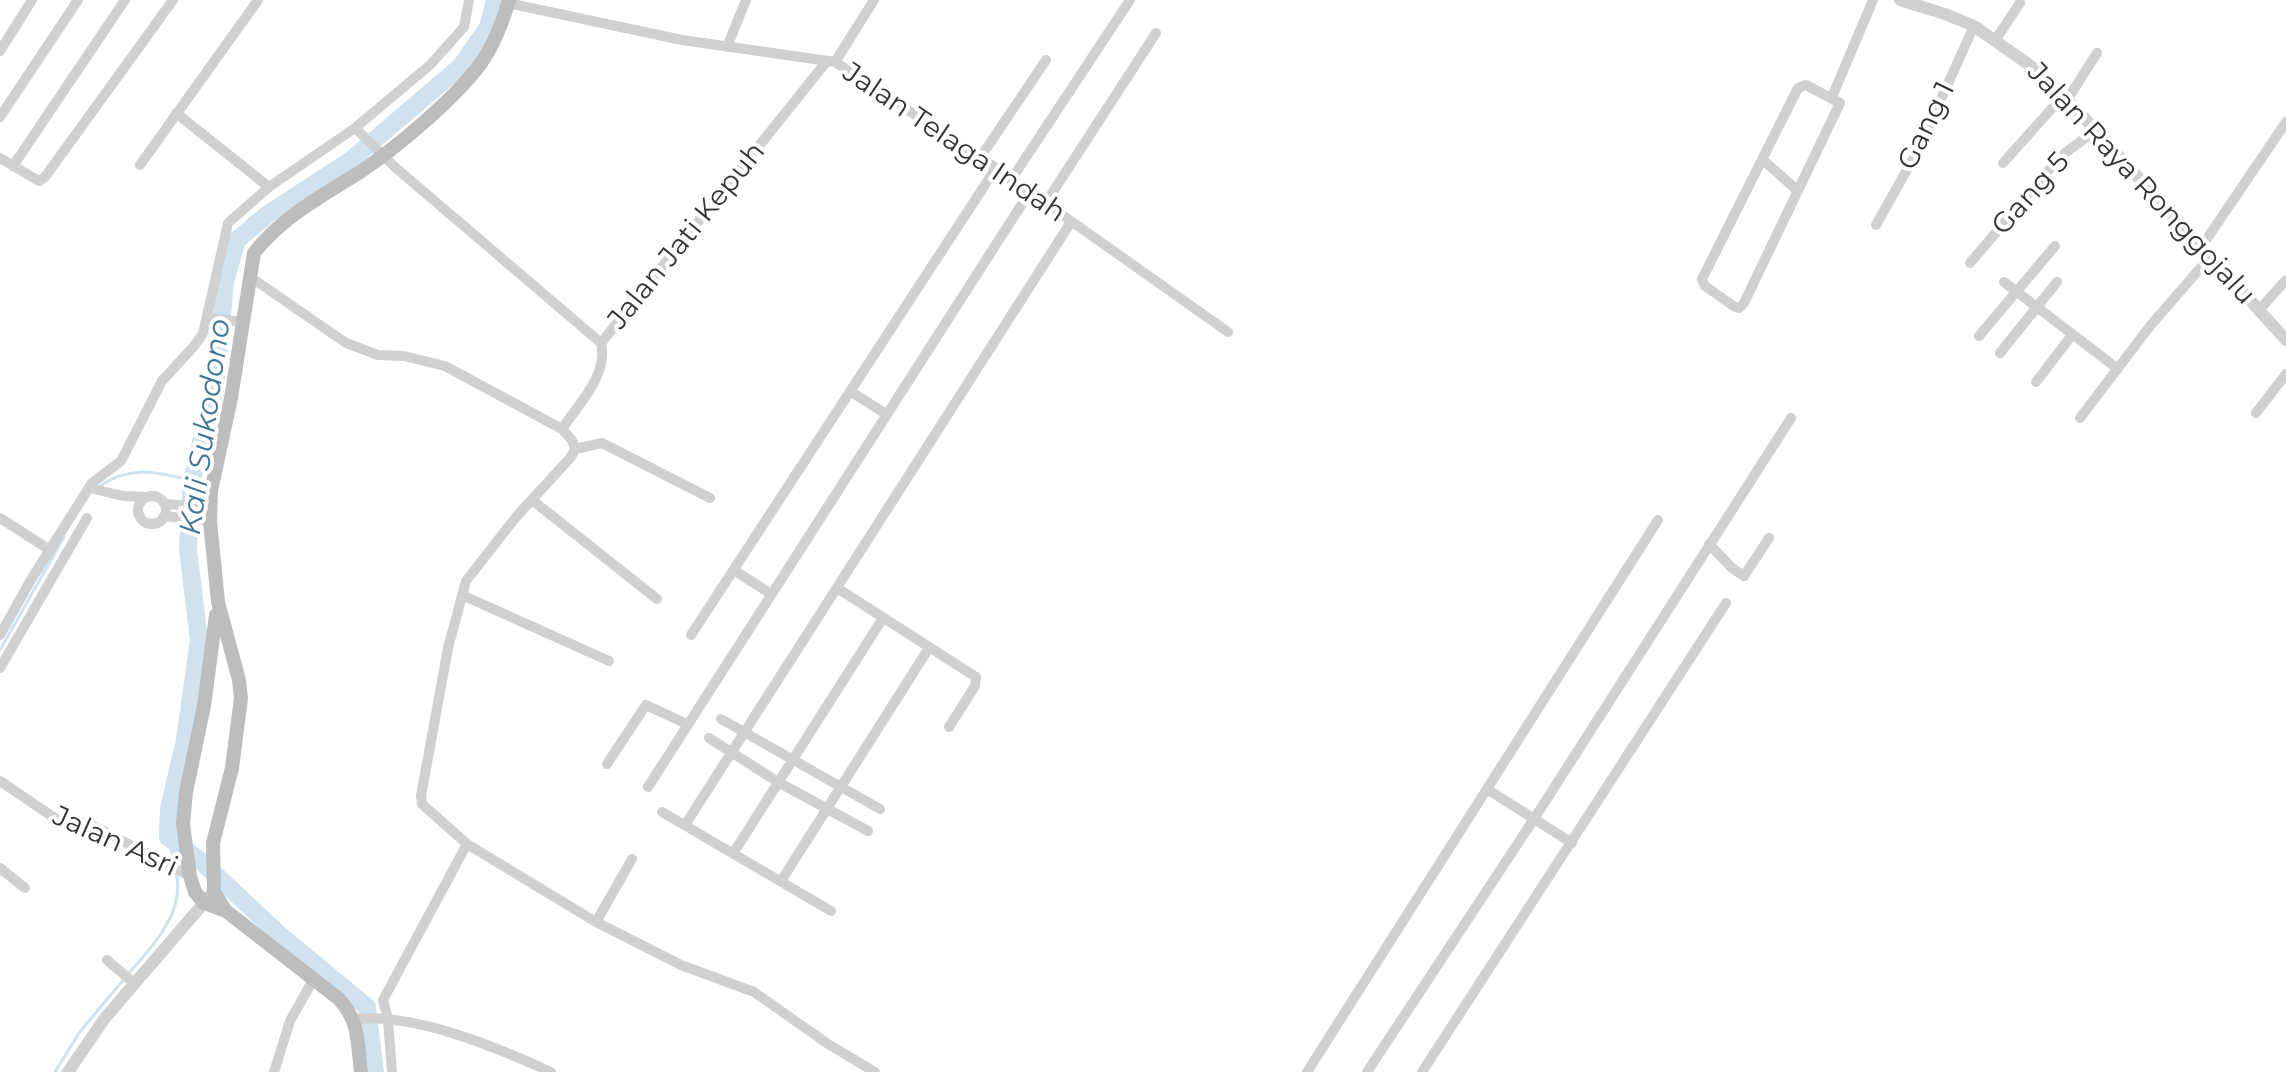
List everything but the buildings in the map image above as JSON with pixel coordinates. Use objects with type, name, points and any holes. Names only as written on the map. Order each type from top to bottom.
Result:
[{"type":"main road","points":[[361,1072],[358,1019],[339,999],[226,911],[210,891],[213,846],[232,768],[240,689],[218,602],[208,514],[231,398],[254,253],[277,227],[380,154],[475,71],[489,51],[509,1]]},
{"type":"main road","points":[[210,891],[195,892],[183,870],[186,843],[183,810],[204,706],[218,602]]},
{"type":"main road","points":[[212,654],[232,656]]},
{"type":"main road","points":[[186,843],[213,846]]},
{"type":"street","points":[[0,51],[32,0]]},
{"type":"street","points":[[0,117],[78,0]]},
{"type":"street","points":[[13,166],[125,0]]},
{"type":"street","points":[[0,158],[39,181],[45,177],[173,0]]},
{"type":"street","points":[[140,165],[258,0]]},
{"type":"street","points":[[0,668],[77,522],[96,478],[121,461],[162,381],[195,345],[212,318],[228,223],[269,187],[358,130],[430,65],[464,27],[469,0]]},
{"type":"street","points":[[727,47],[746,0]]},
{"type":"street","name":"Jalan Jati Kepuh","points":[[358,130],[380,154],[601,343],[831,62],[874,0]]},
{"type":"street","points":[[1011,180],[1130,0]]},
{"type":"street","points":[[1832,97],[1873,0]]},
{"type":"street","name":"Jalan Raya Ronggojalu","points":[[1900,0],[1974,26],[2038,71],[2096,130],[2286,340]]},
{"type":"street","name":"Jalan Telaga Indah","points":[[509,1],[727,47],[831,62],[982,155],[1029,193],[1228,332]]},
{"type":"street","points":[[1996,39],[2020,3]]},
{"type":"street","name":"Gang 1","points":[[1876,225],[1918,150],[1974,26]]},
{"type":"street","points":[[1045,204],[1156,33]]},
{"type":"street","points":[[2003,163],[2065,98],[2097,53]]},
{"type":"street","points":[[982,155],[1046,60]]},
{"type":"street","points":[[1806,85],[1832,97],[1840,103],[1741,307],[1735,307],[1705,286],[1702,279],[1800,86],[1806,85]]},
{"type":"street","points":[[176,113],[269,187]]},
{"type":"street","points":[[2080,418],[2206,252],[2286,122]]},
{"type":"street","name":"Gang 5","points":[[1970,263],[2061,156],[2096,130]]},
{"type":"street","points":[[1762,159],[1798,191]]},
{"type":"street","points":[[691,635],[996,168]]},
{"type":"street","points":[[648,787],[1029,193]]},
{"type":"street","points":[[685,825],[1071,222]]},
{"type":"street","points":[[1979,336],[2055,246]]},
{"type":"street","points":[[249,276],[346,343],[378,355],[404,356],[445,366],[562,429],[575,449],[466,581],[448,648],[422,804],[467,844],[596,922],[681,965],[754,992],[828,1044],[875,1072]]},
{"type":"street","points":[[2260,309],[2286,280]]},
{"type":"street","points":[[2004,282],[2118,369]]},
{"type":"street","points":[[2000,353],[2057,282]]},
{"type":"street","points":[[212,318],[241,322]]},
{"type":"street","points":[[2036,382],[2072,335]]},
{"type":"street","points":[[562,429],[595,380],[603,352],[601,343]]},
{"type":"street","points":[[2256,413],[2286,374]]},
{"type":"street","points":[[850,391],[886,414]]},
{"type":"street","points":[[1367,1072],[1534,819],[1791,418]]},
{"type":"street","points":[[575,449],[602,443],[710,498]]},
{"type":"street","points":[[91,489],[123,496],[159,497],[165,504],[165,516],[159,522],[150,524],[123,496]]},
{"type":"street","points":[[139,512],[140,504],[146,497]]},
{"type":"street","points":[[532,500],[657,599]]},
{"type":"street","points":[[165,504],[208,514]]},
{"type":"street","points":[[165,516],[208,514]]},
{"type":"street","points":[[0,518],[50,550]]},
{"type":"street","points":[[1307,1072],[1658,520]]},
{"type":"street","points":[[0,635],[50,550],[77,522]]},
{"type":"street","points":[[1706,549],[1744,576],[1769,538]]},
{"type":"street","points":[[734,570],[771,594]]},
{"type":"street","points":[[837,588],[977,678],[949,727]]},
{"type":"street","points":[[462,595],[609,661]]},
{"type":"street","points":[[1422,1072],[1726,603]]},
{"type":"street","points":[[734,852],[883,618]]},
{"type":"street","points":[[781,881],[929,648]]},
{"type":"street","points":[[607,764],[646,705],[687,724]]},
{"type":"street","points":[[721,719],[880,809]]},
{"type":"street","points":[[709,738],[778,782],[868,831]]},
{"type":"street","name":"Jalan Asri","points":[[0,781],[62,823],[88,823],[183,870]]},
{"type":"street","points":[[1487,789],[1572,843]]},
{"type":"street","points":[[662,812],[831,911]]},
{"type":"street","points":[[392,1072],[388,1020],[383,1000],[467,844]]},
{"type":"street","points":[[596,922],[632,859]]},
{"type":"street","points":[[0,868],[25,888]]},
{"type":"street","points":[[68,1072],[130,979],[210,891]]},
{"type":"street","points":[[107,960],[130,979]]},
{"type":"street","points":[[274,1072],[290,1021],[313,980]]},
{"type":"street","points":[[358,1019],[403,1020],[503,1051],[551,1072]]},
{"type":"waterway","name":"Kali Sukodono","points":[[375,1072],[367,1007],[281,936],[202,862],[168,837],[169,808],[185,740],[199,640],[188,550],[192,480],[216,381],[225,282],[237,240],[268,214],[351,160],[461,66],[488,27],[495,0]]},
{"type":"waterway","points":[[100,486],[123,475],[144,472],[192,480]]},
{"type":"waterway","points":[[0,650],[64,537]]},
{"type":"waterway","points":[[168,837],[175,865]]},
{"type":"waterway","points":[[129,973],[157,939],[172,914],[178,886],[176,872]]},
{"type":"waterway","points":[[55,1072],[79,1033],[124,979]]}]
